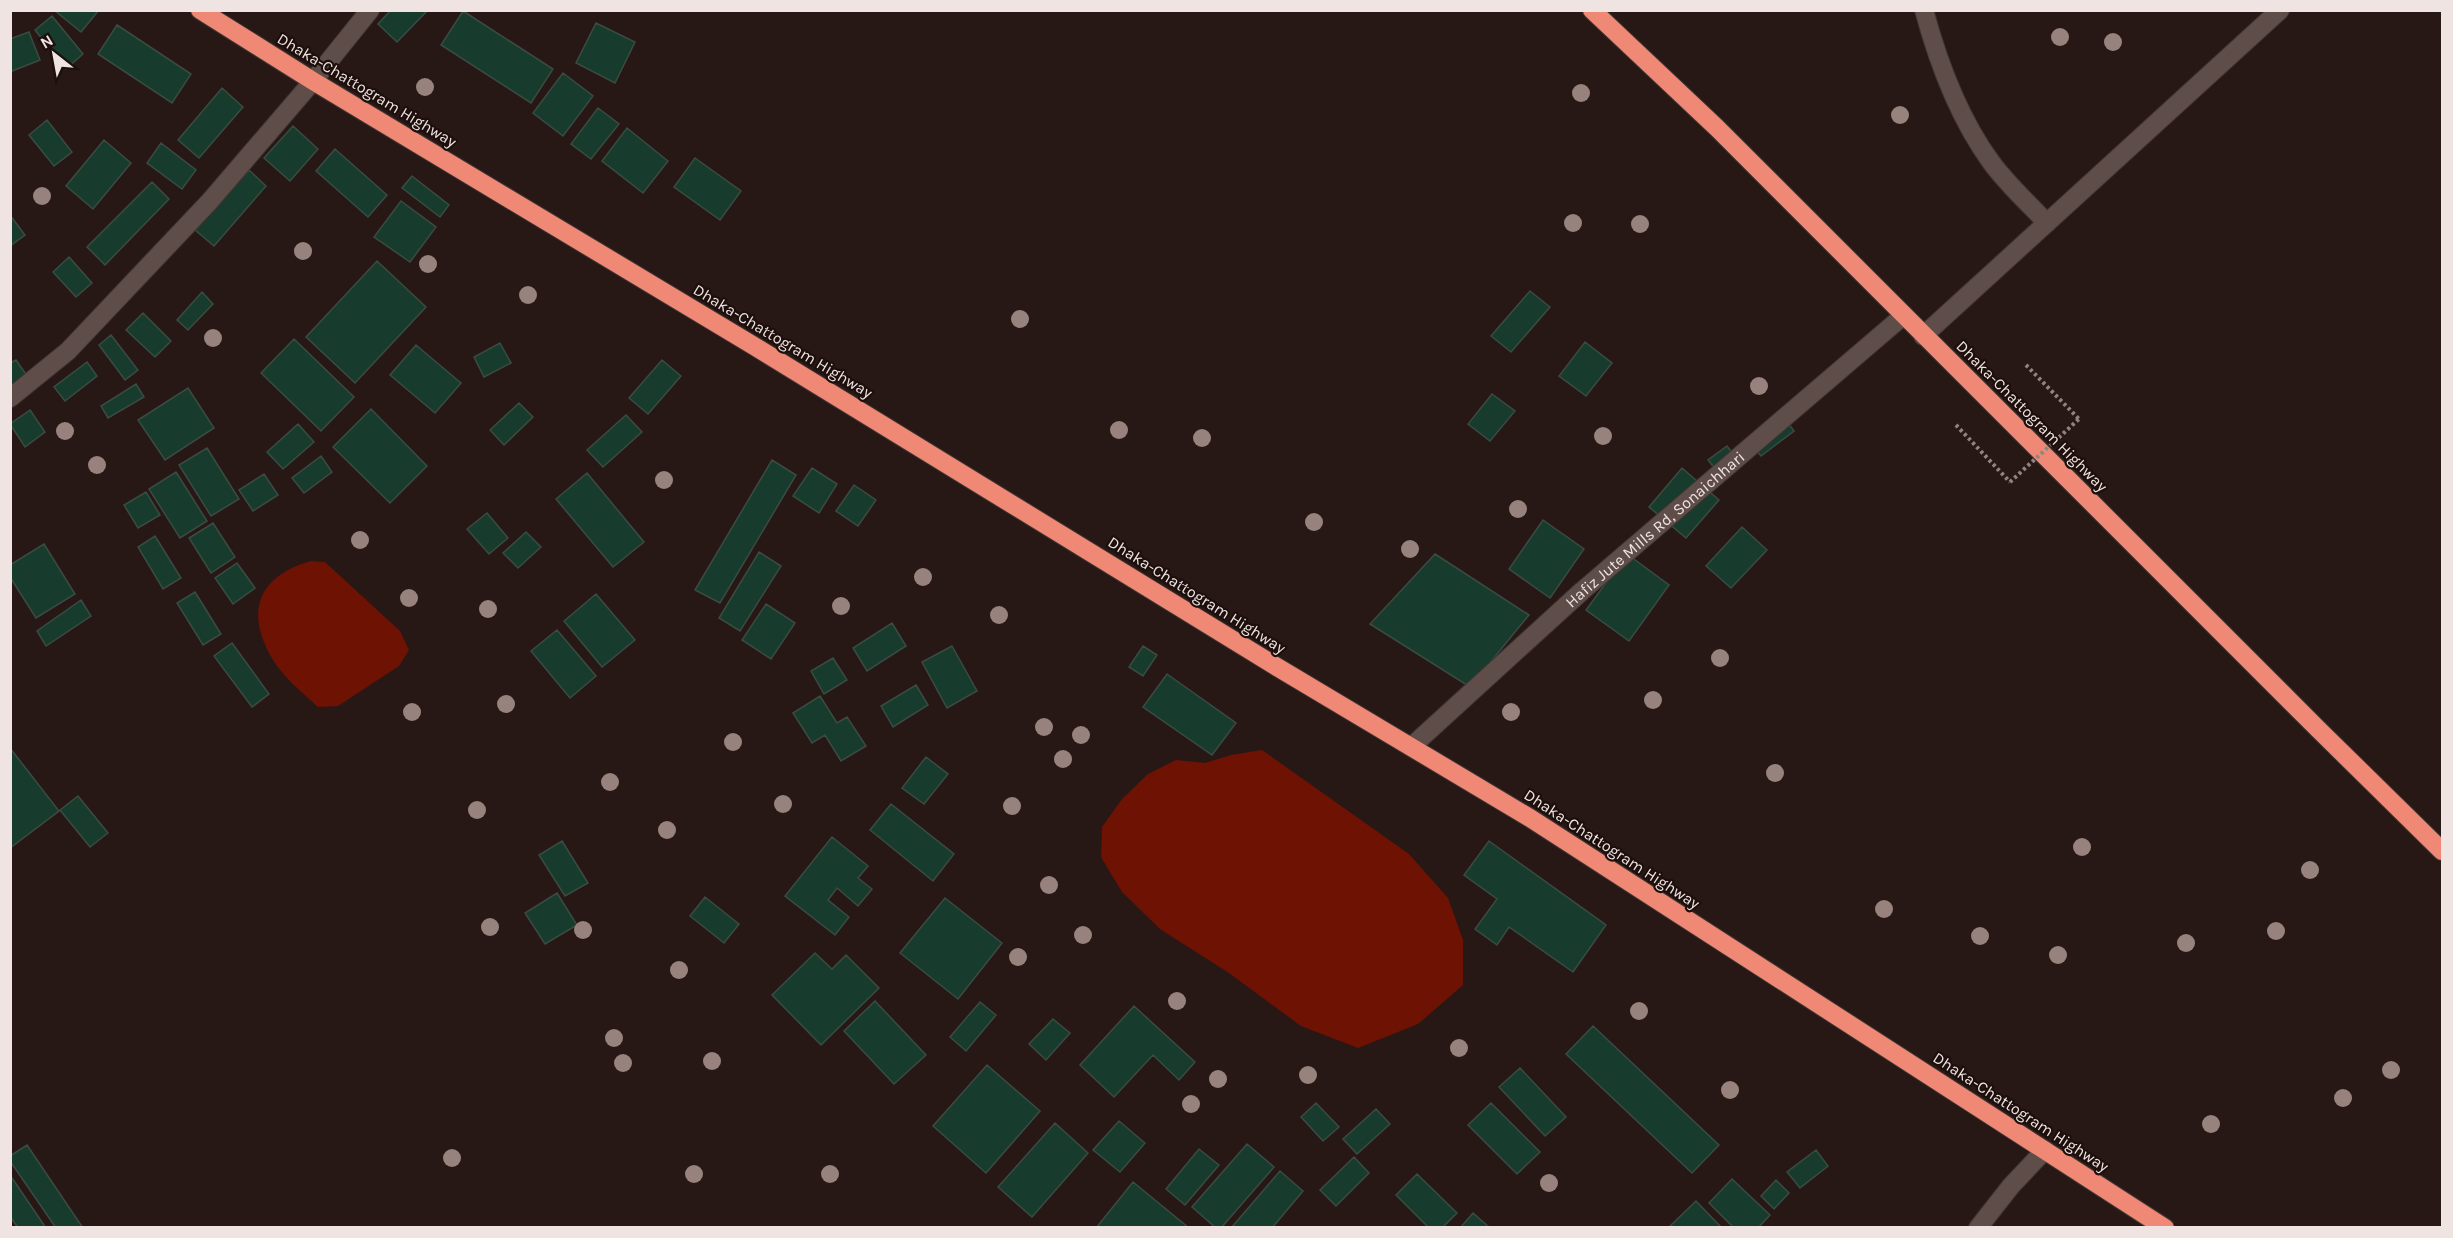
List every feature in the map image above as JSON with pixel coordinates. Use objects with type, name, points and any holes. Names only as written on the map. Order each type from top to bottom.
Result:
[{"type":"highway","name":"Dhaka-Chattogram Highway","points":[[200,10],[313,81],[764,352],[1530,818],[2165,1227]]},
{"type":"highway","name":"Dhaka-Chattogram Highway","points":[[1592,10],[1716,128],[2442,851]]},
{"type":"street","points":[[10,398],[68,351],[210,201],[313,81],[370,10]]},
{"type":"street","points":[[1924,10],[1932,41],[1963,115],[1991,162],[2047,223]]},
{"type":"street","points":[[1923,336],[2280,10]]},
{"type":"street","name":"Hafiz Jute Mills Rd, Sonaichhari","points":[[1411,747],[1582,591],[1903,316]]},
{"type":"street","points":[[1978,1227],[2011,1186],[2045,1150]]},
{"type":"path","points":[[1956,424],[2010,482],[2079,419],[2026,365]]},
{"type":"shaded area","points":[[311,561],[325,562],[400,631],[409,650],[399,666],[338,706],[318,707],[288,679],[273,660],[264,643],[259,626],[258,612],[261,598],[268,586],[279,576]]},
{"type":"shaded area","points":[[1262,750],[1409,854],[1448,898],[1463,940],[1463,985],[1418,1024],[1358,1048],[1301,1026],[1229,973],[1160,929],[1122,892],[1101,857],[1102,827],[1122,799],[1148,774],[1176,760],[1205,763],[1231,755]]},
{"type":"building","points":[[54,10],[99,10],[81,32]]},
{"type":"building","points":[[391,10],[428,10],[397,42],[378,24]]},
{"type":"building","points":[[463,11],[553,69],[531,103],[441,45]]},
{"type":"building","points":[[52,16],[83,54],[66,69],[35,30]]},
{"type":"building","points":[[596,23],[635,42],[615,83],[576,63]]},
{"type":"building","points":[[117,25],[191,74],[172,103],[98,54]]},
{"type":"building","points":[[29,32],[40,60],[10,72],[10,39]]},
{"type":"building","points":[[563,73],[593,96],[563,136],[533,113]]},
{"type":"building","points":[[222,88],[243,107],[199,158],[178,140]]},
{"type":"building","points":[[598,108],[619,124],[591,159],[571,144]]},
{"type":"building","points":[[47,120],[72,152],[54,166],[29,135]]},
{"type":"building","points":[[293,126],[318,149],[290,181],[264,158]]},
{"type":"building","points":[[627,128],[668,161],[643,193],[602,161]]},
{"type":"building","points":[[104,140],[131,163],[93,209],[66,186]]},
{"type":"building","points":[[161,143],[196,170],[182,189],[147,163]]},
{"type":"building","points":[[335,149],[387,195],[368,217],[316,171]]},
{"type":"building","points":[[695,158],[741,191],[720,220],[674,187]]},
{"type":"building","points":[[249,170],[266,186],[214,246],[195,230]]},
{"type":"building","points":[[412,176],[449,205],[440,217],[402,188]]},
{"type":"building","points":[[152,182],[169,199],[105,265],[87,247]]},
{"type":"building","points":[[401,201],[436,227],[410,262],[374,237]]},
{"type":"building","points":[[10,215],[25,235],[10,246]]},
{"type":"building","points":[[69,257],[92,283],[76,297],[53,272]]},
{"type":"building","points":[[377,261],[426,307],[355,383],[306,337]]},
{"type":"building","points":[[1530,291],[1550,307],[1511,352],[1491,336]]},
{"type":"building","points":[[202,292],[213,304],[188,330],[177,320]]},
{"type":"building","points":[[143,313],[171,341],[155,357],[126,330]]},
{"type":"building","points":[[111,335],[138,370],[125,380],[99,345]]},
{"type":"building","points":[[294,339],[354,397],[321,431],[261,373]]},
{"type":"building","points":[[1585,342],[1612,363],[1586,396],[1559,376]]},
{"type":"building","points":[[500,343],[511,363],[484,377],[474,357]]},
{"type":"building","points":[[416,345],[461,383],[435,413],[390,375]]},
{"type":"building","points":[[16,360],[28,377],[10,388],[10,363]]},
{"type":"building","points":[[662,360],[681,376],[648,414],[629,398]]},
{"type":"building","points":[[87,362],[97,376],[65,401],[54,387]]},
{"type":"building","points":[[136,384],[144,397],[108,418],[101,406]]},
{"type":"building","points":[[188,388],[214,428],[165,460],[138,420]]},
{"type":"building","points":[[1492,394],[1515,411],[1490,441],[1468,424]]},
{"type":"building","points":[[519,403],[533,417],[504,445],[490,430]]},
{"type":"building","points":[[371,409],[427,466],[390,503],[333,447]]},
{"type":"building","points":[[30,410],[45,432],[25,447],[10,424]]},
{"type":"building","points":[[1781,413],[1794,431],[1761,456],[1747,439]]},
{"type":"building","points":[[626,415],[642,432],[603,467],[587,450]]},
{"type":"building","points":[[298,424],[314,442],[283,469],[267,452]]},
{"type":"building","points":[[1727,446],[1740,463],[1722,478],[1708,460]]},
{"type":"building","points":[[207,448],[239,499],[211,516],[179,465]]},
{"type":"building","points":[[321,456],[332,472],[304,493],[292,478]]},
{"type":"building","points":[[772,460],[796,475],[720,603],[695,590]]},
{"type":"building","points":[[812,468],[837,484],[819,513],[793,496]]},
{"type":"building","points":[[1682,468],[1719,500],[1686,538],[1649,507]]},
{"type":"building","points":[[176,472],[207,521],[180,538],[149,489]]},
{"type":"building","points":[[587,473],[644,542],[613,567],[556,499]]},
{"type":"building","points":[[264,474],[278,495],[253,511],[239,490]]},
{"type":"building","points":[[854,485],[876,500],[858,526],[836,511]]},
{"type":"building","points":[[146,492],[160,515],[138,528],[124,505]]},
{"type":"building","points":[[487,513],[508,538],[489,554],[467,529]]},
{"type":"building","points":[[1543,520],[1584,549],[1550,598],[1509,569]]},
{"type":"building","points":[[213,523],[235,557],[211,573],[189,538]]},
{"type":"building","points":[[1742,527],[1767,550],[1731,588],[1706,566]]},
{"type":"building","points":[[526,532],[541,547],[518,568],[503,553]]},
{"type":"building","points":[[155,536],[181,578],[163,589],[138,547]]},
{"type":"building","points":[[44,544],[75,594],[36,618],[10,577],[10,565]]},
{"type":"building","points":[[759,552],[781,566],[740,631],[719,618]]},
{"type":"building","points":[[1435,554],[1529,615],[1470,687],[1370,624]]},
{"type":"building","points":[[1627,554],[1669,585],[1629,641],[1586,610]]},
{"type":"building","points":[[237,563],[255,588],[233,604],[215,578]]},
{"type":"building","points":[[195,592],[221,634],[203,645],[177,603]]},
{"type":"building","points":[[596,594],[635,640],[602,667],[564,621]]},
{"type":"building","points":[[81,600],[91,616],[46,646],[37,631]]},
{"type":"building","points":[[766,604],[795,623],[771,659],[742,640]]},
{"type":"building","points":[[892,623],[906,646],[867,671],[853,648]]},
{"type":"building","points":[[557,630],[596,676],[570,698],[531,651]]},
{"type":"building","points":[[232,643],[269,694],[252,707],[214,656]]},
{"type":"building","points":[[952,646],[977,691],[947,708],[922,662]]},
{"type":"building","points":[[1143,646],[1157,655],[1143,676],[1129,667]]},
{"type":"building","points":[[833,658],[847,680],[824,694],[811,671]]},
{"type":"building","points":[[1167,674],[1236,723],[1212,755],[1143,707]]},
{"type":"building","points":[[916,685],[928,705],[893,727],[881,706]]},
{"type":"building","points":[[820,696],[837,723],[847,717],[866,746],[841,761],[825,735],[812,743],[793,713]]},
{"type":"building","points":[[10,748],[59,811],[10,848]]},
{"type":"building","points":[[926,757],[948,774],[924,804],[902,788]]},
{"type":"building","points":[[78,796],[108,833],[90,847],[60,810]]},
{"type":"building","points":[[891,804],[954,854],[933,881],[870,830]]},
{"type":"building","points":[[832,837],[868,866],[858,878],[872,889],[858,906],[837,888],[828,900],[849,917],[835,935],[785,896]]},
{"type":"building","points":[[562,841],[588,883],[565,896],[539,855]]},
{"type":"building","points":[[1489,841],[1606,925],[1573,972],[1509,927],[1497,945],[1475,929],[1497,899],[1464,875]]},
{"type":"building","points":[[557,893],[577,925],[545,944],[525,913]]},
{"type":"building","points":[[705,897],[739,924],[724,943],[690,916]]},
{"type":"building","points":[[945,898],[1002,943],[958,999],[900,953]]},
{"type":"building","points":[[815,953],[832,969],[846,955],[879,988],[821,1045],[772,995]]},
{"type":"building","points":[[875,1001],[926,1055],[894,1084],[844,1031]]},
{"type":"building","points":[[980,1002],[996,1015],[966,1051],[950,1037]]},
{"type":"building","points":[[1134,1006],[1195,1062],[1179,1080],[1153,1055],[1114,1097],[1080,1065]]},
{"type":"building","points":[[1053,1019],[1070,1033],[1046,1060],[1029,1044]]},
{"type":"building","points":[[1593,1026],[1719,1145],[1692,1173],[1566,1054]]},
{"type":"building","points":[[987,1065],[1040,1111],[986,1173],[933,1126]]},
{"type":"building","points":[[1520,1068],[1566,1117],[1545,1136],[1499,1087]]},
{"type":"building","points":[[1316,1103],[1339,1127],[1323,1141],[1301,1117]]},
{"type":"building","points":[[1491,1103],[1540,1152],[1517,1174],[1468,1125]]},
{"type":"building","points":[[1376,1109],[1390,1124],[1357,1154],[1343,1139]]},
{"type":"building","points":[[1119,1121],[1145,1143],[1120,1172],[1093,1150]]},
{"type":"building","points":[[1055,1123],[1088,1153],[1032,1217],[998,1187]]},
{"type":"building","points":[[1247,1144],[1274,1167],[1221,1228],[1216,1228],[1192,1207]]},
{"type":"building","points":[[27,1145],[83,1228],[56,1228],[10,1161],[10,1156]]},
{"type":"building","points":[[1199,1149],[1219,1165],[1185,1205],[1166,1189]]},
{"type":"building","points":[[1816,1150],[1828,1166],[1800,1188],[1787,1172]]},
{"type":"building","points":[[1354,1157],[1369,1173],[1336,1206],[1320,1190]]},
{"type":"building","points":[[1280,1171],[1303,1191],[1272,1228],[1231,1228]]},
{"type":"building","points":[[1417,1174],[1457,1213],[1442,1228],[1429,1228],[1396,1195]]},
{"type":"building","points":[[10,1175],[46,1228],[18,1228],[10,1216]]},
{"type":"building","points":[[1732,1179],[1770,1215],[1758,1228],[1734,1228],[1709,1203]]},
{"type":"building","points":[[1776,1180],[1789,1193],[1774,1209],[1761,1196]]},
{"type":"building","points":[[1133,1182],[1189,1228],[1096,1228]]},
{"type":"building","points":[[1696,1201],[1722,1228],[1668,1228]]},
{"type":"building","points":[[1473,1213],[1490,1228],[1460,1228]]}]
